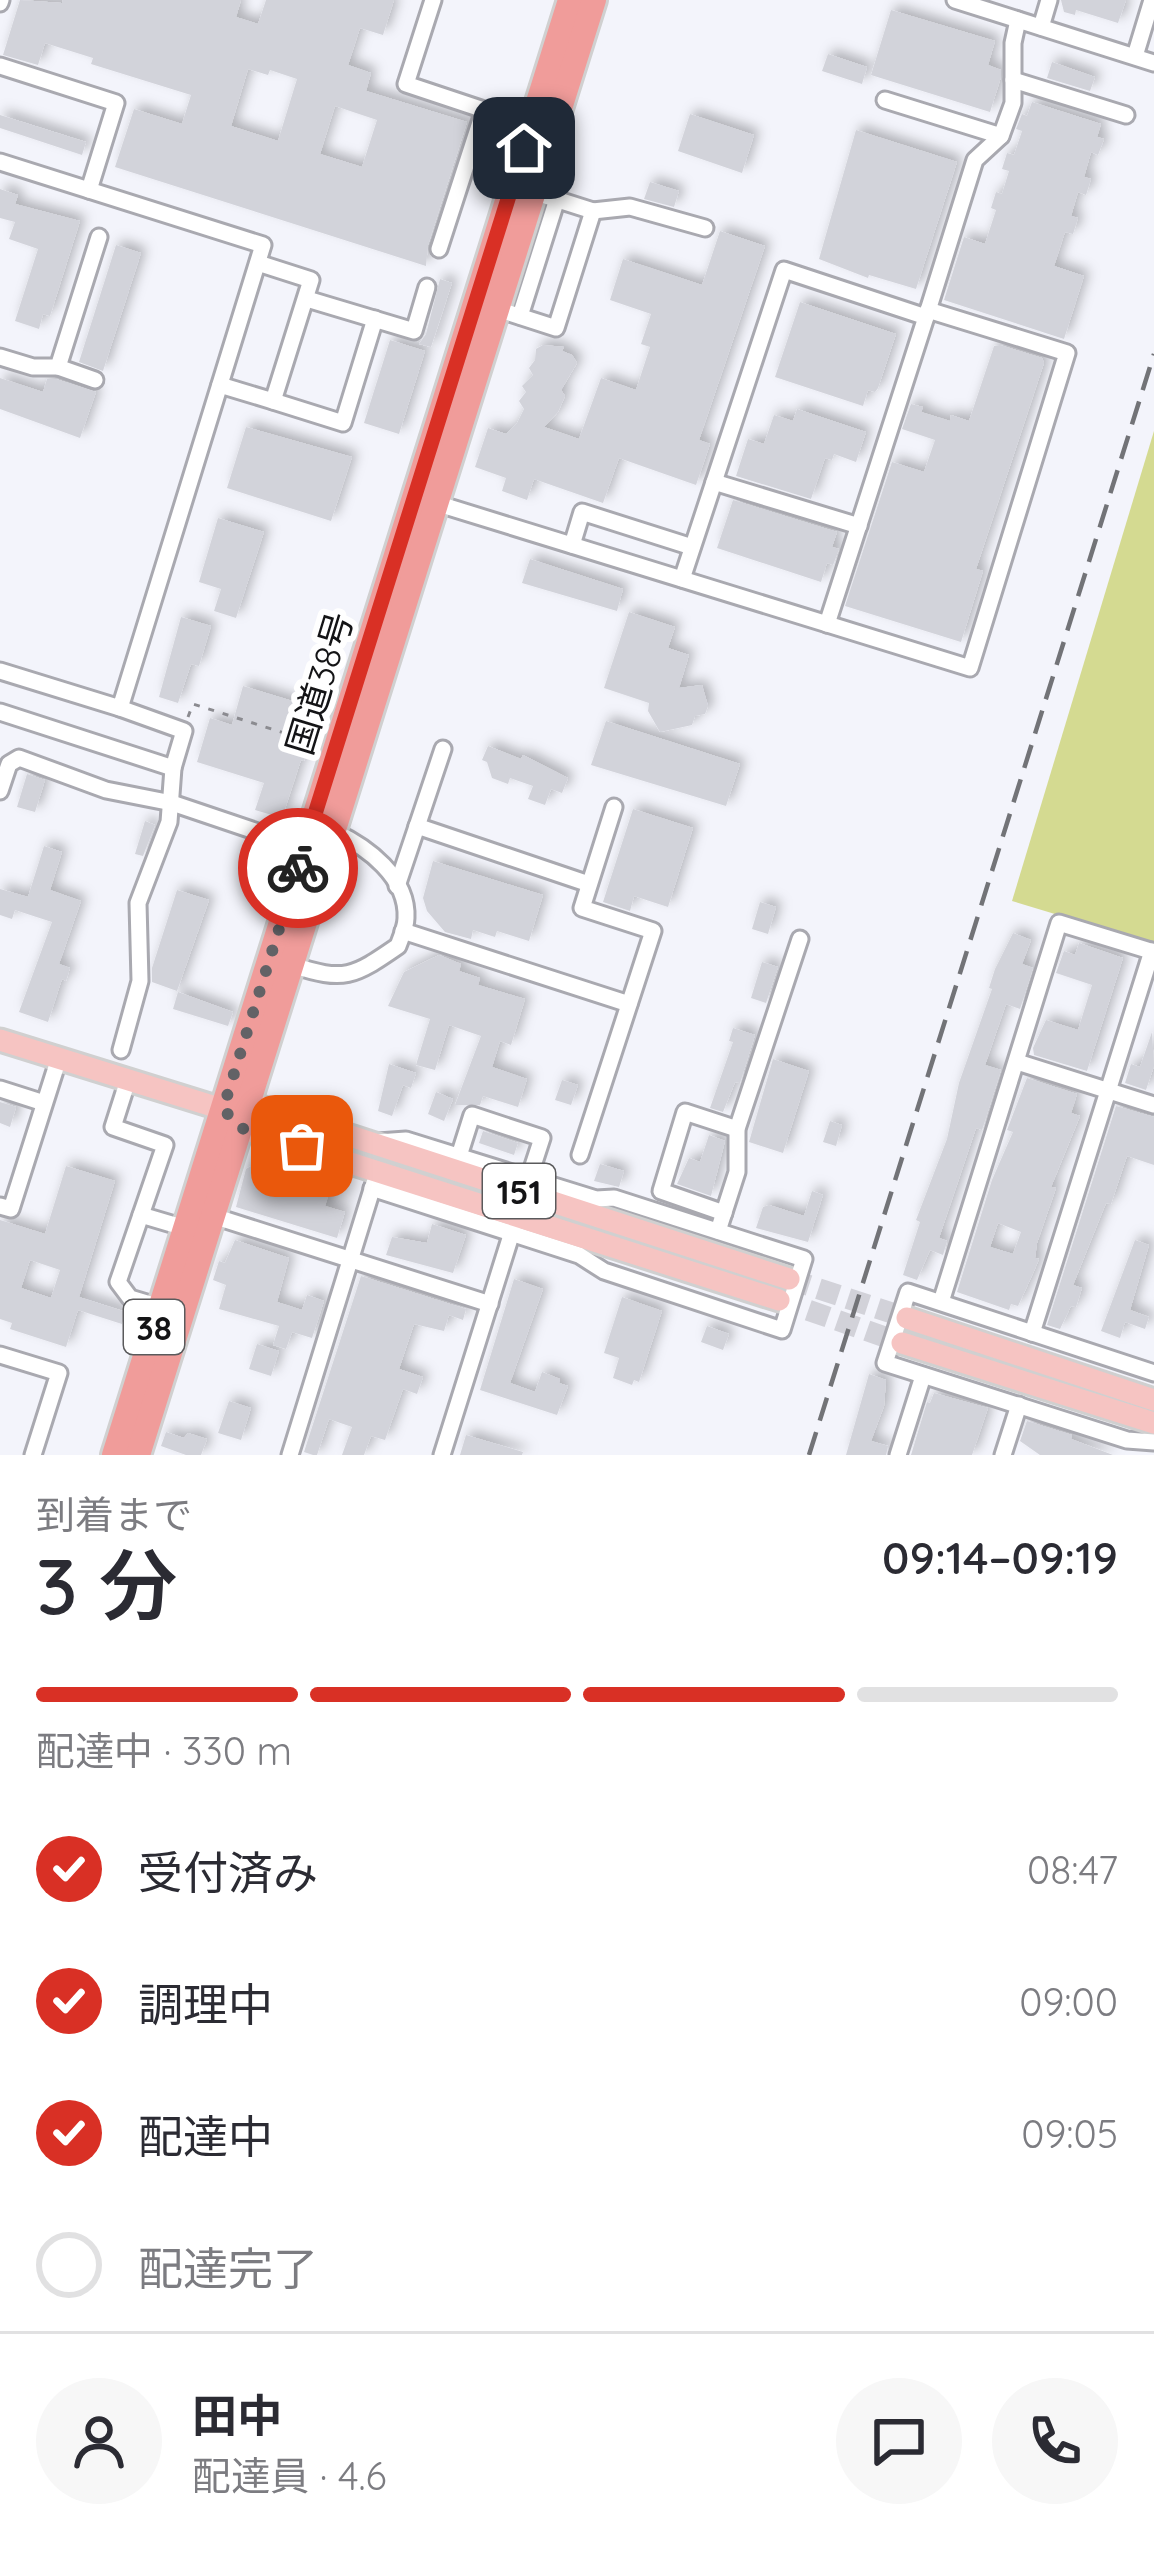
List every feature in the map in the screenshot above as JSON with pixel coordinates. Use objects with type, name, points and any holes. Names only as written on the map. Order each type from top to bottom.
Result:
[{"type":"highway","name":"国道38号","points":[[131,1452],[160,1307],[241,1128],[335,832],[425,499],[508,312],[570,0]]},
{"type":"highway","name":"国道38号","points":[[131,1452],[223,1109],[304,848],[534,192],[594,0]]},
{"type":"main road","points":[[0,1040],[223,1109],[249,1103]]},
{"type":"main road","name":"151","points":[[223,1109],[241,1128],[514,1225],[784,1290],[249,1103]]},
{"type":"main road","points":[[908,1318],[1154,1400]]},
{"type":"main road","points":[[902,1342],[1148,1440]]},
{"type":"street","points":[[433,0],[406,85],[484,110],[439,249]]},
{"type":"street","points":[[955,0],[1154,63]]},
{"type":"street","points":[[1041,27],[1049,0]]},
{"type":"street","points":[[1135,56],[1152,0]]},
{"type":"street","points":[[827,624],[975,160],[1001,136],[1013,103],[1013,43],[1018,20]]},
{"type":"street","points":[[0,66],[116,103],[89,190]]},
{"type":"street","points":[[1013,80],[1126,115]]},
{"type":"street","points":[[885,100],[1001,136]]},
{"type":"street","points":[[0,162],[263,245],[120,708]]},
{"type":"street","points":[[534,192],[593,211],[630,207],[705,228]]},
{"type":"street","points":[[508,312],[556,328],[593,211]]},
{"type":"street","points":[[58,367],[99,237]]},
{"type":"street","points":[[258,263],[311,280],[272,401]]},
{"type":"street","points":[[425,499],[572,545],[827,624],[970,668],[1066,353],[784,270],[682,579]]},
{"type":"street","points":[[307,299],[414,331],[428,287]]},
{"type":"street","points":[[220,385],[343,423],[375,319]]},
{"type":"street","points":[[0,357],[33,368],[58,367],[95,380]]},
{"type":"street","points":[[714,482],[859,526]]},
{"type":"street","points":[[572,545],[582,512],[692,547]]},
{"type":"street","points":[[0,670],[184,731],[172,768],[169,822],[138,903],[140,982],[122,1050]]},
{"type":"street","points":[[0,712],[172,768]]},
{"type":"street","points":[[397,886],[442,749]]},
{"type":"street","points":[[0,790],[5,758],[19,758],[106,790],[172,803],[304,848]]},
{"type":"street","points":[[580,1155],[652,931],[582,908],[614,807]]},
{"type":"street","points":[[417,826],[590,884]]},
{"type":"street","points":[[292,965],[330,977],[348,975],[398,946],[403,931],[407,916],[397,886],[381,862],[362,844],[335,832]]},
{"type":"street","points":[[941,1303],[1059,923],[1153,952],[1032,1333]]},
{"type":"street","points":[[403,931],[628,1004]]},
{"type":"street","points":[[718,1232],[737,1172],[737,1129],[800,939]]},
{"type":"street","points":[[0,1206],[11,1209],[59,1058]]},
{"type":"street","points":[[1017,1062],[1154,1106]]},
{"type":"street","points":[[128,1080],[113,1127],[165,1145],[118,1282],[130,1298],[160,1307]]},
{"type":"street","points":[[0,1089],[44,1103]]},
{"type":"street","points":[[724,1213],[661,1191],[686,1112],[737,1129]]},
{"type":"street","points":[[459,1156],[472,1115],[542,1138],[529,1178]]},
{"type":"street","points":[[369,1142],[406,1140],[596,1199],[614,1198],[804,1259],[782,1330],[604,1271],[514,1225],[442,1455]]},
{"type":"street","points":[[290,1455],[375,1179]]},
{"type":"street","points":[[141,1215],[197,1218],[350,1259],[490,1304]]},
{"type":"street","points":[[1148,1440],[1127,1440],[885,1363],[908,1292],[1154,1372]]},
{"type":"street","points":[[0,1355],[59,1373],[33,1455]]},
{"type":"street","points":[[898,1455],[923,1376]]},
{"type":"street","points":[[1003,1455],[1018,1405]]},
{"type":"path","points":[[184,731],[193,704],[303,739]]},
{"type":"green space","points":[[1154,431],[1154,944],[1012,901]]},
{"type":"building","points":[[20,0],[241,0],[236,17],[258,24],[266,0],[394,0],[383,35],[360,28],[348,65],[371,73],[366,91],[467,122],[428,245],[426,266],[115,167],[134,109],[182,124],[191,95],[91,64],[93,58],[45,43],[38,65],[3,55]],"holes":[[[248,69],[297,79],[278,141],[231,126]],[[335,106],[377,120],[362,167],[320,154]]]},
{"type":"building","points":[[1061,0],[1126,0],[1118,23],[1076,10],[1075,15],[1064,12]]},
{"type":"building","points":[[891,10],[995,41],[988,65],[1001,70],[1001,77],[990,112],[871,75]]},
{"type":"building","points":[[828,54],[867,67],[862,84],[822,71]]},
{"type":"building","points":[[1052,62],[1095,77],[1090,91],[1047,78]]},
{"type":"building","points":[[1032,102],[1101,124],[1097,137],[1104,139],[1098,155],[1091,152],[1084,177],[1091,179],[1086,195],[1078,192],[1071,216],[1078,218],[1073,234],[1065,232],[1054,266],[1084,276],[1064,339],[944,300],[964,237],[985,244],[996,210],[991,208],[996,192],[1002,194],[1009,171],[1002,169],[1007,153],[1014,155],[1022,131],[1016,129]]},
{"type":"building","points":[[690,114],[754,135],[742,173],[678,151]]},
{"type":"building","points":[[0,115],[86,142],[82,155],[0,128]]},
{"type":"building","points":[[856,130],[957,162],[916,289],[868,278],[819,259]]},
{"type":"building","points":[[650,182],[679,191],[674,207],[644,199]]},
{"type":"building","points":[[0,189],[18,195],[15,204],[80,221],[50,316],[43,314],[39,329],[15,321],[38,249],[9,239],[15,222],[0,218]]},
{"type":"building","points":[[720,231],[765,246],[699,440],[710,444],[696,485],[619,458],[603,503],[534,479],[527,500],[502,491],[506,478],[475,467],[488,428],[506,434],[517,423],[524,409],[519,401],[526,392],[522,386],[533,375],[529,368],[536,349],[543,345],[564,347],[562,351],[577,363],[561,390],[565,396],[558,412],[544,427],[579,439],[601,378],[636,390],[650,347],[641,344],[651,314],[610,300],[623,259],[702,285]]},
{"type":"building","points":[[116,245],[141,253],[103,371],[79,362]]},
{"type":"building","points":[[440,279],[452,283],[431,347],[419,344]]},
{"type":"building","points":[[800,302],[896,334],[878,388],[868,390],[863,406],[775,377]]},
{"type":"building","points":[[390,340],[425,351],[399,434],[364,423]]},
{"type":"building","points":[[994,346],[1042,358],[1044,363],[976,569],[983,571],[961,642],[845,606],[892,462],[924,472],[935,440],[902,429],[911,404],[950,421],[951,415],[969,421]]},
{"type":"building","points":[[0,378],[43,392],[47,379],[56,379],[96,392],[80,438],[0,409]]},
{"type":"building","points":[[797,409],[866,432],[856,462],[834,454],[832,460],[825,458],[811,499],[736,476],[748,439],[764,444],[774,415],[793,421]]},
{"type":"building","points":[[246,427],[352,457],[331,521],[227,488]]},
{"type":"building","points":[[733,500],[837,532],[832,547],[839,549],[833,565],[827,563],[821,582],[717,548]]},
{"type":"building","points":[[218,518],[264,532],[236,618],[214,611],[221,589],[199,582]]},
{"type":"building","points":[[530,559],[623,589],[617,611],[522,583]]},
{"type":"building","points":[[629,612],[675,627],[668,648],[689,655],[679,688],[702,685],[708,706],[692,725],[660,732],[648,711],[649,703],[604,688]]},
{"type":"building","points":[[181,617],[211,626],[199,666],[191,664],[178,703],[159,697]]},
{"type":"building","points":[[243,686],[309,706],[297,745],[308,749],[282,818],[255,810],[264,783],[197,762],[210,718],[232,725]]},
{"type":"building","points":[[606,721],[740,764],[726,806],[591,765]]},
{"type":"building","points":[[488,746],[521,759],[523,755],[568,778],[562,793],[551,789],[545,805],[528,799],[533,786],[492,778],[482,760]]},
{"type":"building","points":[[27,774],[45,780],[35,812],[17,807]]},
{"type":"building","points":[[633,809],[693,828],[668,907],[634,896],[630,911],[603,902]]},
{"type":"building","points":[[145,821],[155,825],[143,856],[135,854]]},
{"type":"building","points":[[44,846],[62,852],[50,890],[81,901],[59,964],[70,968],[48,1022],[19,1012],[52,922],[15,910],[12,919],[0,915],[0,889],[28,897]]},
{"type":"building","points":[[433,861],[543,895],[529,941],[497,931],[495,937],[473,930],[471,939],[445,932],[427,911],[423,898]]},
{"type":"building","points":[[177,890],[209,900],[177,991],[152,982],[152,968]]},
{"type":"building","points":[[760,902],[776,907],[768,934],[752,929]]},
{"type":"building","points":[[1013,933],[1031,940],[1022,964],[1033,968],[1020,1009],[1006,1004],[985,1065],[1001,1070],[939,1238],[947,1241],[943,1255],[930,1250],[917,1280],[903,1275],[920,1222],[916,1220],[947,1139],[959,1083],[995,969]]},
{"type":"building","points":[[1079,943],[1123,958],[1087,1071],[1034,1055],[1033,1048],[1046,1020],[1078,1030],[1092,985],[1056,973],[1064,951],[1075,955]]},
{"type":"building","points":[[439,955],[461,964],[459,971],[480,978],[478,985],[525,999],[511,1045],[500,1041],[492,1067],[527,1079],[518,1107],[483,1096],[480,1105],[455,1105],[481,1036],[449,1025],[435,1070],[416,1065],[430,1019],[388,1006],[404,972]]},
{"type":"building","points":[[762,962],[778,967],[766,1003],[751,998]]},
{"type":"building","points":[[178,992],[233,1012],[228,1026],[173,1009]]},
{"type":"building","points":[[733,1028],[755,1035],[740,1083],[735,1082],[723,1112],[710,1108],[733,1042],[729,1041]]},
{"type":"building","points":[[1152,1032],[1154,1066],[1146,1090],[1125,1083],[1131,1064],[1140,1067]]},
{"type":"building","points":[[773,1059],[809,1071],[783,1153],[749,1142]]},
{"type":"building","points":[[389,1064],[416,1073],[411,1088],[403,1085],[392,1116],[378,1111]]},
{"type":"building","points":[[1027,1078],[1077,1094],[1071,1113],[1080,1116],[1051,1187],[1056,1188],[1037,1243],[1035,1258],[1039,1259],[1018,1306],[1011,1304],[1009,1310],[957,1292],[992,1180],[1013,1132],[1007,1130]],"holes":[[[998,1223],[1021,1232],[1013,1254],[990,1247]]]},
{"type":"building","points":[[562,1080],[578,1085],[571,1105],[555,1100]]},
{"type":"building","points":[[436,1092],[453,1099],[444,1121],[428,1114]]},
{"type":"building","points":[[0,1102],[16,1107],[10,1127],[0,1123]]},
{"type":"building","points":[[1116,1106],[1154,1117],[1154,1165],[1127,1156],[1111,1204],[1106,1203],[1073,1285],[1082,1288],[1076,1307],[1071,1306],[1060,1329],[1047,1325]]},
{"type":"building","points":[[830,1121],[842,1125],[836,1146],[823,1142]]},
{"type":"building","points":[[483,1131],[518,1143],[514,1155],[479,1143]]},
{"type":"building","points":[[709,1135],[725,1141],[711,1196],[677,1184],[689,1158],[700,1162]]},
{"type":"building","points":[[258,1162],[332,1183],[325,1206],[345,1212],[337,1238],[236,1207],[246,1169]]},
{"type":"building","points":[[600,1164],[624,1171],[619,1187],[594,1181]]},
{"type":"building","points":[[66,1166],[115,1181],[79,1297],[126,1312],[122,1324],[78,1310],[66,1347],[10,1329],[12,1323],[0,1319],[0,1220],[45,1234]],"holes":[[[30,1260],[60,1270],[51,1298],[21,1288]]]},
{"type":"building","points":[[812,1191],[823,1195],[808,1242],[756,1228],[763,1207],[769,1205],[804,1216]]},
{"type":"building","points":[[432,1224],[466,1235],[453,1273],[386,1255],[392,1237],[427,1243]]},
{"type":"building","points":[[235,1240],[289,1258],[277,1302],[302,1310],[307,1295],[324,1301],[312,1338],[292,1332],[286,1349],[273,1345],[279,1326],[219,1309],[226,1285],[213,1280],[219,1261],[225,1263]]},
{"type":"building","points":[[1135,1240],[1149,1245],[1130,1310],[1149,1317],[1145,1329],[1125,1322],[1120,1338],[1101,1331]]},
{"type":"building","points":[[361,1276],[466,1309],[463,1320],[449,1315],[444,1331],[414,1324],[399,1369],[423,1377],[417,1394],[403,1389],[385,1440],[371,1436],[364,1455],[342,1455],[352,1427],[329,1419],[317,1455],[313,1455],[304,1452]]},
{"type":"building","points":[[514,1279],[543,1289],[510,1383],[535,1392],[542,1372],[560,1379],[559,1383],[568,1386],[557,1415],[480,1390]]},
{"type":"building","points":[[622,1297],[662,1311],[639,1382],[634,1380],[632,1385],[613,1378],[619,1358],[604,1353]]},
{"type":"building","points":[[707,1326],[729,1334],[723,1350],[701,1342]]},
{"type":"building","points":[[257,1344],[279,1351],[271,1376],[249,1369]]},
{"type":"building","points":[[869,1374],[886,1380],[884,1406],[871,1441],[888,1446],[886,1455],[846,1455]]},
{"type":"building","points":[[934,1393],[988,1408],[972,1455],[911,1455]]},
{"type":"building","points":[[229,1401],[251,1408],[241,1440],[218,1433]]},
{"type":"building","points":[[1027,1421],[1113,1455],[1040,1455],[1020,1441]]},
{"type":"building","points":[[166,1432],[207,1439],[201,1455],[161,1446]]},
{"type":"building","points":[[466,1435],[523,1452],[460,1455]]},
{"type":"tunnel","points":[[789,1279],[907,1318]]},
{"type":"tunnel","points":[[779,1300],[902,1343]]},
{"type":"railway","points":[[809,1455],[1154,354]]},
{"type":"way so far","points":[[298,868],[223,1109],[241,1128],[302,1146]]},
{"type":"route","points":[[298,868],[524,148]]}]
